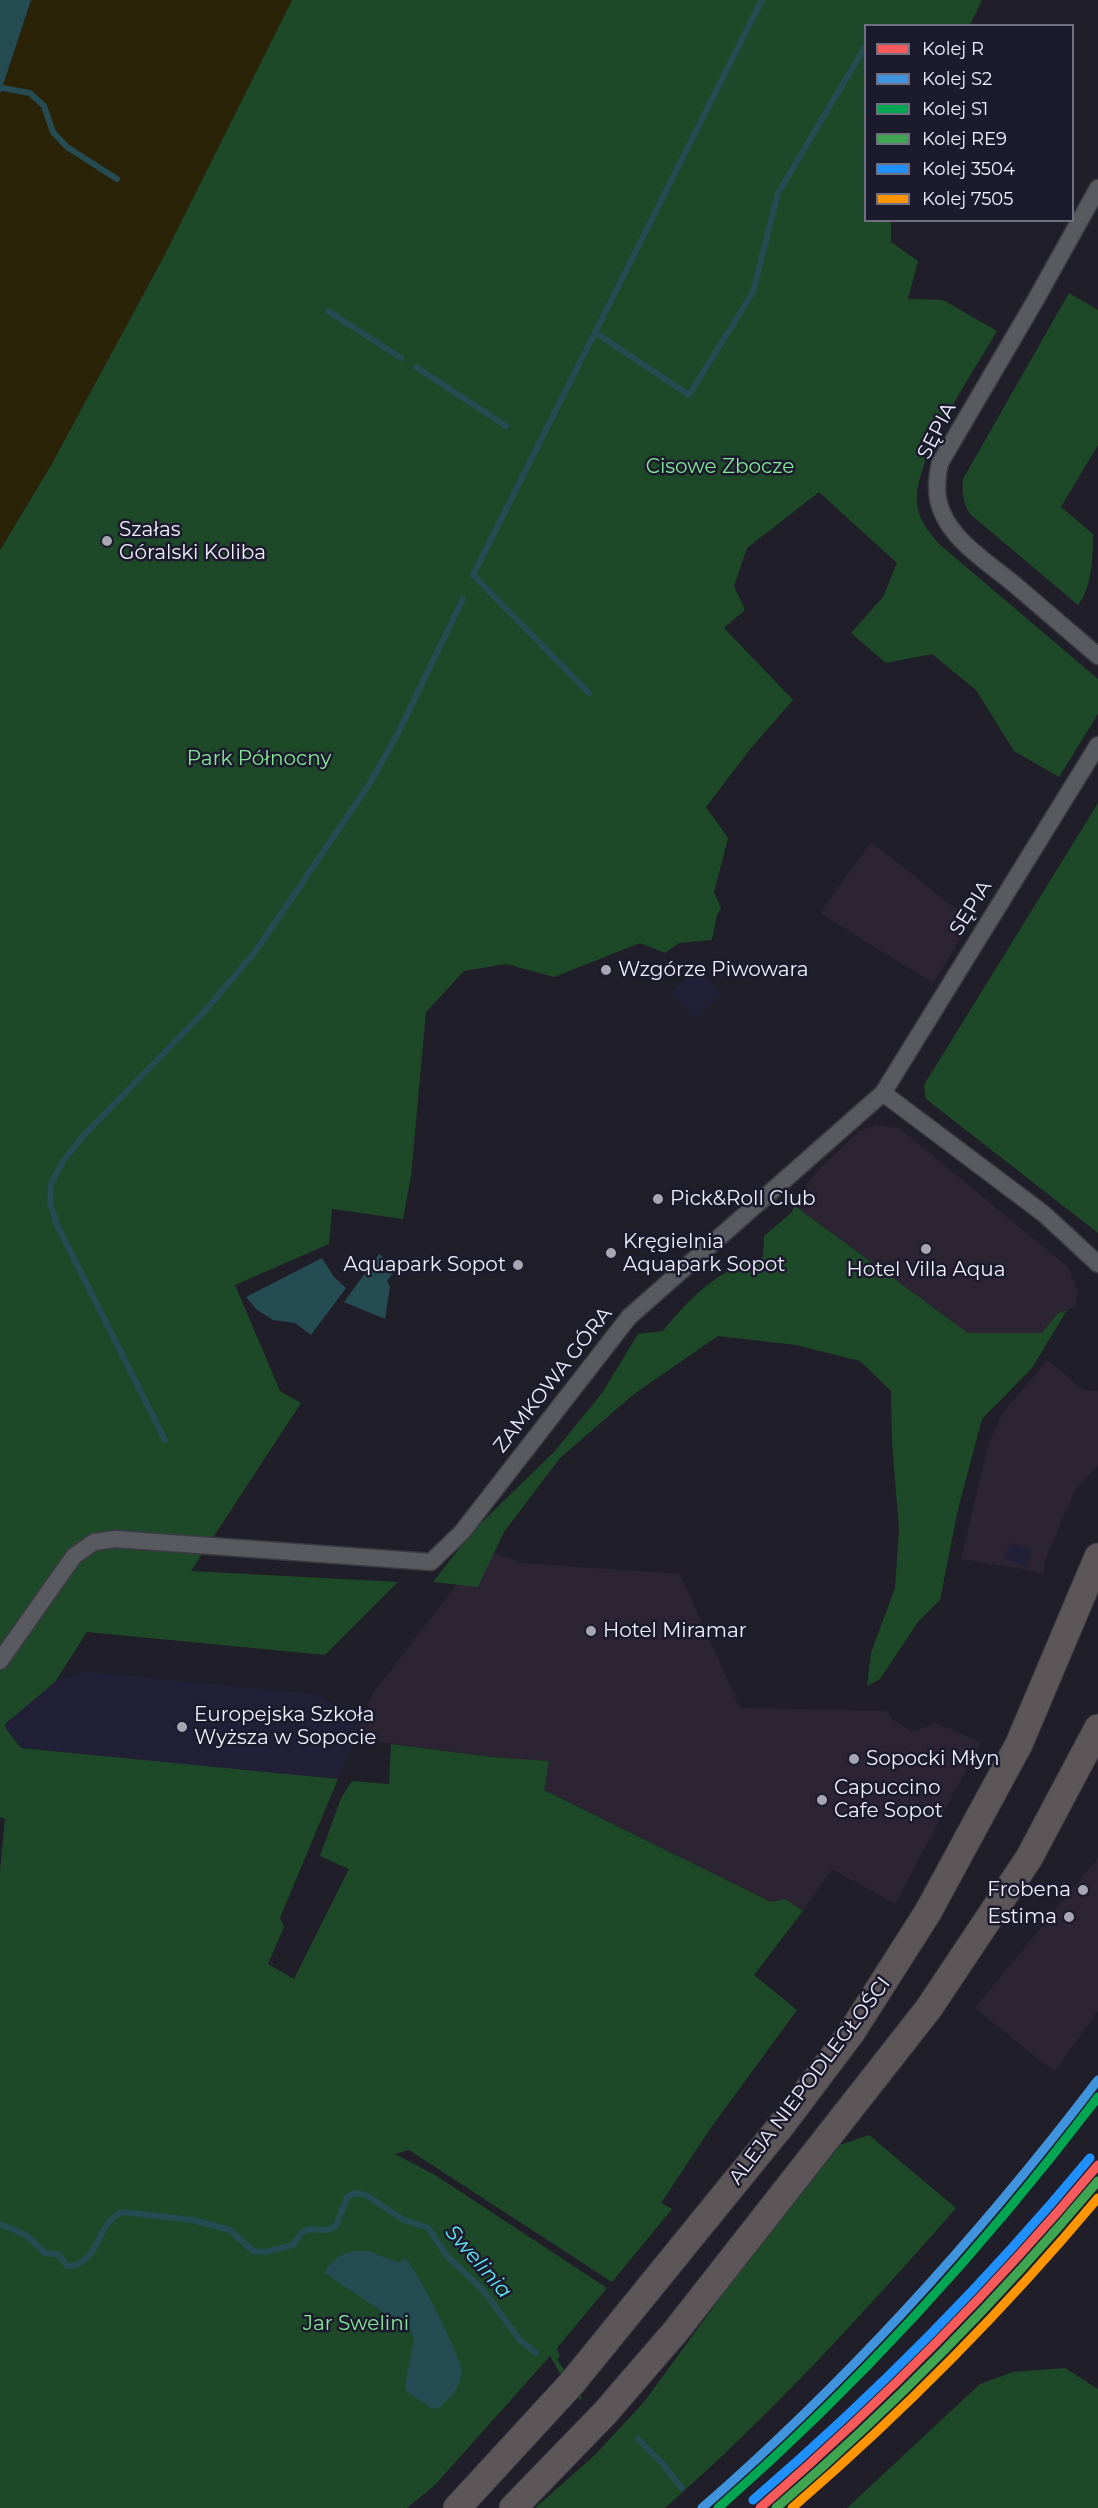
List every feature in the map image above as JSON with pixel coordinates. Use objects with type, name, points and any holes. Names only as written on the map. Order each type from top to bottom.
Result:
[{"type":"main road","name":"ALEJA NIEPODLEGŁOŚCI","points":[[457,2508],[572,2383],[784,2122],[851,2033],[889,1976],[961,1855],[1019,1744],[1098,1557]]},
{"type":"main road","points":[[513,2508],[605,2413],[675,2332],[929,2008],[1029,1858],[1098,1728]]},
{"type":"street","name":"SĘPIA","points":[[1098,188],[940,463],[937,478],[937,495],[942,514],[953,529],[974,550],[1098,656]]},
{"type":"street","name":"SĘPIA","points":[[883,1093],[1098,745]]},
{"type":"street","points":[[883,1093],[1044,1214],[1098,1264]]},
{"type":"street","name":"ZAMKOWA GÓRA","points":[[0,1661],[65,1567],[80,1550],[94,1542],[115,1539],[431,1562],[462,1532],[629,1317],[883,1093]]},
{"type":"shaded area","points":[[0,0],[31,0],[0,94]]},
{"type":"shaded area","points":[[871,842],[971,921],[933,983],[820,913]]},
{"type":"shaded area","points":[[697,968],[721,994],[695,1018],[671,992]]},
{"type":"shaded area","points":[[876,1125],[899,1128],[1068,1267],[1078,1292],[1075,1307],[1057,1314],[1042,1333],[968,1333],[795,1206],[807,1184],[824,1164],[860,1131]]},
{"type":"shaded area","points":[[379,1254],[397,1268],[387,1281],[390,1287],[385,1319],[344,1302]]},
{"type":"shaded area","points":[[322,1258],[334,1277],[346,1288],[311,1335],[295,1323],[273,1320],[257,1310],[246,1297]]},
{"type":"shaded area","points":[[1048,1360],[1083,1390],[1098,1391],[1098,1466],[1075,1490],[1044,1563],[1044,1573],[961,1559],[989,1442],[1003,1412]]},
{"type":"shaded area","points":[[1011,1542],[1032,1550],[1026,1567],[1004,1558]]},
{"type":"shaded area","points":[[484,1549],[522,1563],[680,1574],[740,1708],[887,1711],[892,1719],[912,1732],[935,1723],[981,1742],[895,1904],[832,1869],[803,1911],[785,1899],[771,1902],[543,1789],[549,1761],[491,1757],[354,1738],[373,1693]]},
{"type":"shaded area","name":"Europejska Szkoła Wyższa w Sopocie","points":[[85,1671],[317,1694],[361,1722],[338,1779],[21,1748],[6,1729],[5,1724],[55,1682]]},
{"type":"shaded area","points":[[1098,1858],[1098,2011],[1054,2072],[975,2008]]},
{"type":"shaded area","points":[[354,2251],[368,2251],[400,2263],[405,2258],[447,2332],[462,2372],[454,2393],[437,2409],[431,2408],[406,2391],[405,2385],[414,2339],[411,2331],[326,2274],[326,2269],[339,2256]]},
{"type":"green space","points":[[292,0],[982,0],[970,24],[864,24],[864,222],[891,222],[891,242],[918,261],[908,299],[943,300],[997,331],[945,418],[933,444],[923,469],[918,491],[918,509],[921,519],[939,544],[1098,679],[1098,714],[1059,777],[1014,751],[976,690],[932,654],[886,663],[851,633],[883,597],[897,563],[819,492],[747,548],[734,586],[745,610],[724,628],[793,700],[751,748],[706,807],[728,838],[714,892],[721,908],[717,915],[712,940],[679,943],[665,953],[640,943],[554,977],[506,964],[464,971],[426,1012],[411,1176],[403,1219],[332,1209],[329,1244],[235,1285],[280,1391],[301,1403],[191,1571],[398,1582],[325,1655],[87,1632],[55,1682],[5,1724],[6,1729],[21,1748],[338,1779],[280,1918],[284,1927],[268,1964],[294,1979],[349,1869],[320,1856],[341,1798],[352,1781],[389,1784],[391,1744],[491,1757],[549,1761],[544,1790],[771,1902],[785,1899],[803,1911],[754,1975],[797,2010],[710,2129],[661,2203],[672,2209],[612,2282],[409,2150],[395,2154],[435,2175],[607,2288],[557,2348],[560,2357],[557,2359],[582,2398],[580,2400],[566,2384],[550,2356],[435,2485],[407,2508],[0,2508],[0,1871],[5,1819],[0,1817],[0,550],[51,465],[164,256]]},
{"type":"green space","points":[[1069,293],[1098,310],[1098,445],[1061,507],[1093,534],[1089,580],[1078,605],[970,514],[964,501],[963,489],[963,479]]},
{"type":"green space","points":[[1098,803],[1098,1233],[926,1099],[924,1085]]},
{"type":"green space","points":[[795,1206],[968,1333],[1042,1333],[1057,1314],[1067,1310],[1032,1368],[982,1419],[958,1509],[940,1600],[918,1622],[880,1679],[867,1686],[871,1653],[895,1588],[899,1530],[892,1442],[891,1391],[860,1361],[796,1345],[718,1336],[634,1394],[560,1458],[504,1532],[478,1587],[433,1582],[473,1531],[554,1452],[602,1393],[638,1334],[663,1331],[707,1285],[732,1269],[763,1257],[764,1236],[791,1213]]},
{"type":"green space","points":[[869,2135],[956,2208],[851,2325],[779,2400],[665,2508],[535,2508],[595,2455],[644,2402],[747,2261],[840,2145]]},
{"type":"green space","points":[[1065,2368],[1098,2389],[1098,2508],[847,2508],[980,2384],[1013,2372]]},
{"type":"sand","points":[[31,0],[292,0],[164,256],[51,465],[0,550],[0,94]]},
{"type":"waterway","points":[[589,693],[473,575],[762,0]]},
{"type":"waterway","points":[[596,333],[689,395],[753,292],[778,193],[864,49]]},
{"type":"waterway","points":[[3,88],[30,93],[44,106],[53,132],[67,147],[117,179]]},
{"type":"waterway","points":[[328,311],[401,358]]},
{"type":"waterway","points":[[416,367],[506,426]]},
{"type":"waterway","points":[[165,1440],[56,1223],[50,1202],[51,1184],[63,1161],[83,1136],[203,1013],[255,952],[370,783],[397,735],[463,599]]},
{"type":"waterway","name":"Swelinia","points":[[0,2224],[26,2235],[45,2253],[58,2254],[67,2266],[78,2264],[86,2259],[107,2225],[123,2212],[193,2220],[230,2230],[253,2251],[265,2252],[293,2245],[302,2232],[310,2229],[327,2230],[336,2226],[347,2197],[355,2193],[366,2195],[402,2219],[428,2228],[448,2257],[483,2290],[520,2340],[536,2353]]},
{"type":"waterway","name":"Swelinia","points":[[638,2439],[682,2488]]},
{"type":"rail line","name":"S2","points":[[702,2508],[810,2409],[911,2304],[1007,2195],[1098,2080]]},
{"type":"rail line","name":"S1","points":[[718,2508],[821,2413],[918,2312],[1010,2207],[1098,2097]]},
{"type":"rail line","name":"3504","points":[[753,2500],[843,2420],[929,2336],[1011,2249],[1090,2158]]},
{"type":"rail line","name":"R","points":[[760,2508],[850,2427],[936,2343],[978,2300],[1098,2165]]},
{"type":"rail line","name":"RE9","points":[[776,2508],[903,2392],[1022,2268],[1098,2181]]},
{"type":"rail line","name":"7505","points":[[792,2508],[873,2435],[951,2359],[1026,2280],[1098,2198]]},
{"type":"place","name":"Szałas Góralski Koliba","points":[[107,541]]},
{"type":"place","name":"Wzgórze Piwowara","points":[[606,970]]},
{"type":"place","name":"Pick&Roll Club","points":[[658,1199]]},
{"type":"place","name":"Hotel Villa Aqua","points":[[926,1249]]},
{"type":"place","name":"Kręgielnia Aquapark Sopot","points":[[611,1253]]},
{"type":"place","name":"Aquapark Sopot","points":[[518,1265]]},
{"type":"place","name":"Hotel Miramar","points":[[591,1631]]},
{"type":"place","name":"Europejska Szkoła Wyższa w Sopocie","points":[[182,1727]]},
{"type":"place","name":"Sopocki Młyn","points":[[854,1759]]},
{"type":"place","name":"Capuccino Cafe Sopot","points":[[822,1800]]},
{"type":"place","name":"Frobena","points":[[1083,1890]]},
{"type":"place","name":"Estima","points":[[1069,1917]]},
{"type":"park label","name":"Cisowe Zbocze","points":[[720,467]]},
{"type":"park label","name":"Park Północny","points":[[259,759]]},
{"type":"park label","name":"Jar Swelini","points":[[356,2324]]}]
